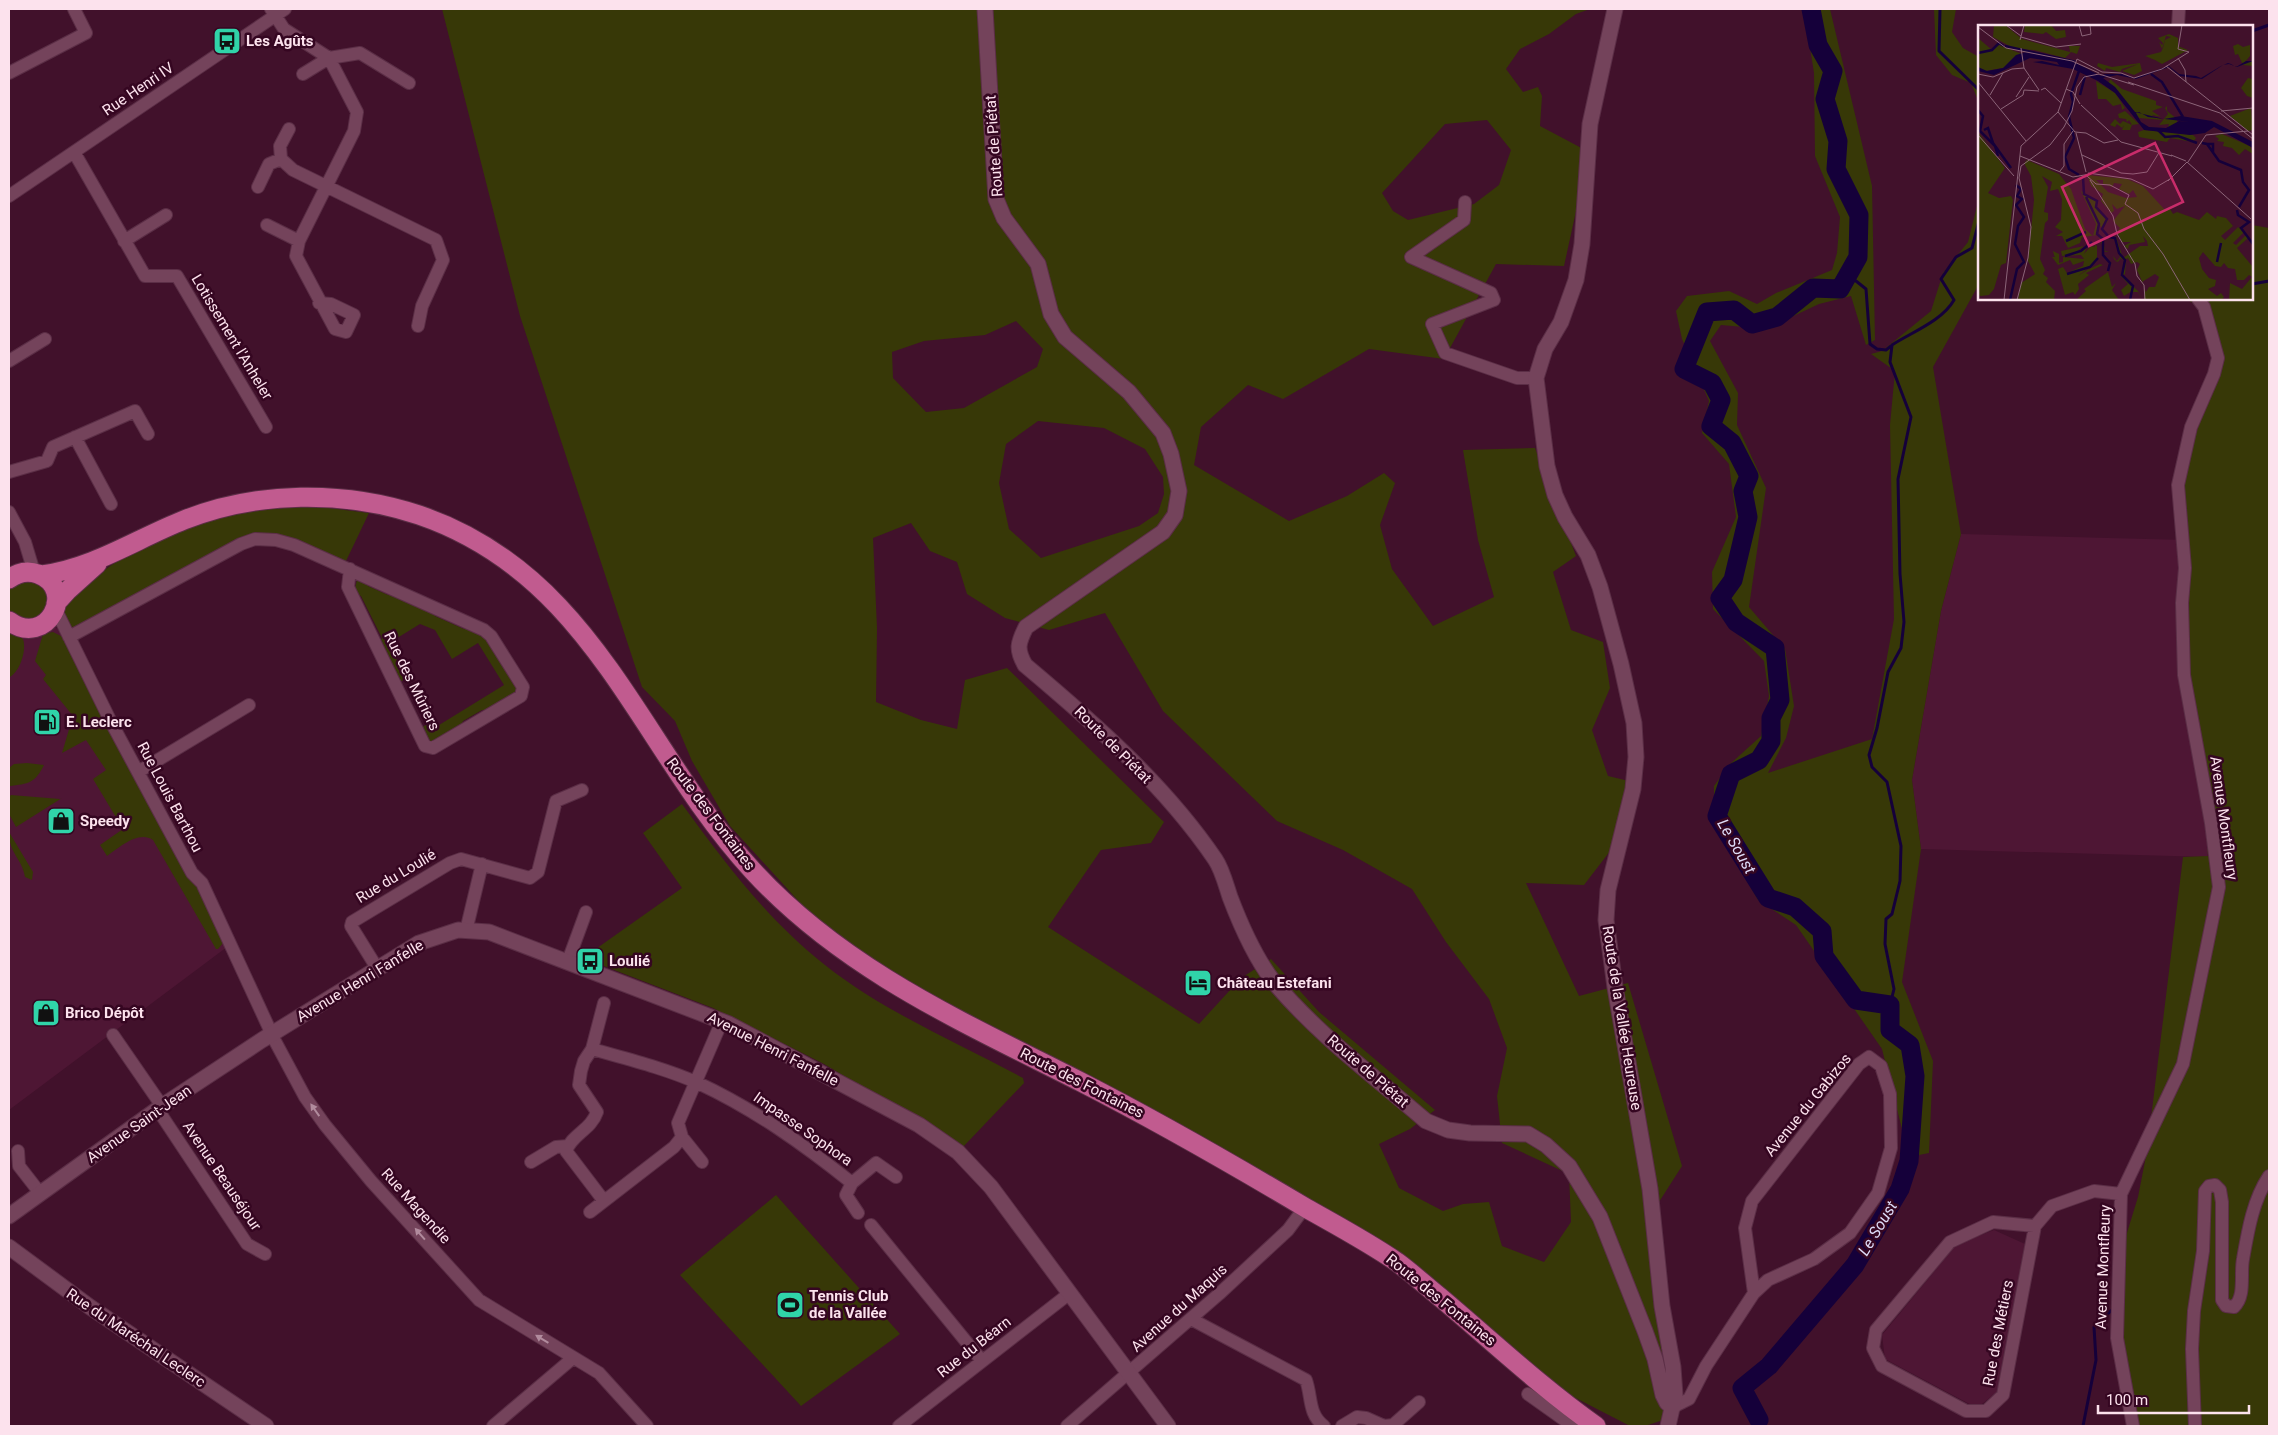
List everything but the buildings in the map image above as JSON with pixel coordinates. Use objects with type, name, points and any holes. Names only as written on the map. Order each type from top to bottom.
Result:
[{"type":"main road","name":"Route des Fontaines","points":[[101,560],[186,519],[216,509],[252,502],[327,498],[388,507],[443,524],[470,537],[520,570],[566,612],[590,642],[708,815],[750,868],[788,907],[826,939],[908,994],[1161,1123],[1398,1263],[1584,1423],[1602,1426]]},
{"type":"main road","points":[[12,577],[57,573],[101,560]]},
{"type":"main road","points":[[11,624],[27,628],[42,625],[49,620],[67,591],[101,560]]},
{"type":"main road","points":[[38,574],[54,587],[56,606]]},
{"type":"street","points":[[9,73],[86,33],[74,9]]},
{"type":"street","name":"Rue Henri IV","points":[[9,196],[273,13],[285,9]]},
{"type":"street","name":"Route de Piétat","points":[[985,9],[996,199],[1004,218],[1038,264],[1051,314],[1065,337],[1129,392],[1163,433],[1171,454],[1179,491],[1176,515],[1163,532],[1026,628],[1018,643],[1018,654],[1025,665],[1095,723],[1146,776],[1217,860],[1249,942],[1272,979],[1303,1014],[1426,1121],[1448,1130],[1463,1132],[1528,1134],[1546,1145],[1569,1166],[1600,1217],[1655,1359],[1663,1395],[1667,1403],[1673,1406]]},
{"type":"street","name":"Route de la Vallée Heureuse","points":[[1615,9],[1590,124],[1582,244],[1576,280],[1561,322],[1545,349],[1536,378],[1548,466],[1555,495],[1565,517],[1588,555],[1600,587],[1621,664],[1634,723],[1636,757],[1633,789],[1608,890],[1606,920],[1655,1218],[1662,1306],[1673,1367],[1675,1395],[1668,1426]]},
{"type":"street","points":[[2178,25],[2179,9]]},
{"type":"street","points":[[273,13],[284,29],[329,58],[357,112],[354,131],[299,241],[296,256],[319,303]]},
{"type":"street","points":[[303,74],[329,58],[360,53],[409,83]]},
{"type":"street","points":[[289,129],[280,146],[281,159],[293,170],[326,184],[436,240],[443,260],[422,306],[418,326]]},
{"type":"street","name":"Lotissement l'Anheler","points":[[74,152],[145,276],[177,276],[266,427]]},
{"type":"street","points":[[258,187],[269,164],[281,159]]},
{"type":"street","points":[[1465,202],[1464,220],[1411,257],[1491,293],[1494,300],[1432,324],[1445,354],[1517,378],[1536,378]]},
{"type":"street","points":[[124,241],[166,215]]},
{"type":"street","points":[[267,225],[299,241]]},
{"type":"street","name":"Avenue Montfleury","points":[[2133,1426],[2117,1338],[2121,1194],[2183,1064],[2219,887],[2211,823],[2184,675],[2182,603],[2185,568],[2178,485],[2190,426],[2214,374],[2218,358],[2204,306],[2199,300]]},
{"type":"street","points":[[9,361],[44,339]]},
{"type":"street","points":[[9,472],[47,461],[53,447],[135,411],[148,434]]},
{"type":"street","points":[[75,437],[111,504]]},
{"type":"street","points":[[9,512],[38,574]]},
{"type":"street","name":"Rue des Mûriers","points":[[69,637],[240,544],[255,539],[276,540],[294,545],[350,569],[484,630],[491,636],[523,687],[521,696],[433,748],[425,746],[348,587],[350,569]]},
{"type":"street","points":[[12,577],[21,561],[24,542]]},
{"type":"street","name":"Rue Louis Barthou","points":[[56,606],[69,637],[138,772],[192,873],[202,883],[230,944]]},
{"type":"street","points":[[42,625],[61,630],[69,637]]},
{"type":"street","points":[[138,772],[248,705]]},
{"type":"street","name":"Rue du Loulié","points":[[378,968],[351,926],[352,922],[450,863],[461,859],[530,878],[535,876],[538,872],[556,801],[582,790]]},
{"type":"street","points":[[466,931],[482,864]]},
{"type":"street","points":[[568,961],[586,912]]},
{"type":"street","name":"Avenue Henri Fanfelle","points":[[272,1034],[425,940],[438,935],[466,931],[489,932],[722,1021],[920,1125],[958,1152],[991,1187],[1168,1426]]},
{"type":"street","name":"Rue Magendie","points":[[230,944],[272,1034],[306,1097],[325,1125],[371,1181],[463,1284],[497,1312],[600,1373],[648,1426]]},
{"type":"street","points":[[604,1003],[592,1049],[584,1061],[579,1085],[597,1112],[593,1123],[568,1146],[566,1151],[604,1201]]},
{"type":"street","points":[[702,1162],[682,1138],[678,1122],[722,1021]]},
{"type":"street","name":"Avenue Saint-Jean","points":[[9,1216],[160,1108],[272,1034]]},
{"type":"street","name":"Avenue Beauséjour","points":[[113,1035],[247,1244],[265,1254]]},
{"type":"street","name":"Impasse Sophora","points":[[592,1049],[696,1083],[754,1112],[806,1147],[852,1182],[846,1196],[858,1213]]},
{"type":"street","name":"Avenue du Gabizos","points":[[1673,1406],[1689,1399],[1706,1366],[1754,1293],[1768,1280],[1814,1259],[1850,1234],[1878,1193],[1892,1148],[1890,1094],[1880,1066],[1869,1057],[1859,1064],[1752,1201],[1745,1228],[1754,1293]]},
{"type":"street","points":[[590,1212],[674,1147],[682,1138]]},
{"type":"street","points":[[531,1162],[556,1147],[568,1146]]},
{"type":"street","points":[[18,1151],[19,1166],[40,1193]]},
{"type":"street","points":[[852,1182],[876,1163],[896,1177]]},
{"type":"street","points":[[2195,1426],[2192,1350],[2194,1311],[2203,1251],[2205,1191],[2209,1186],[2215,1185],[2220,1190],[2222,1202],[2222,1300],[2226,1306],[2234,1307],[2239,1302],[2242,1262],[2255,1204],[2261,1188],[2269,1176]]},
{"type":"street","name":"Rue des Métiers","points":[[2035,1226],[1992,1222],[1950,1242],[1876,1330],[1873,1348],[1882,1366],[1966,1410],[1986,1411],[2003,1395],[2035,1226],[2052,1206],[2094,1191],[2121,1194]]},
{"type":"street","name":"Avenue du Maquis","points":[[1067,1426],[1129,1374],[1288,1230],[1305,1207]]},
{"type":"street","points":[[871,1225],[982,1361]]},
{"type":"street","name":"Rue du Maréchal Leclerc","points":[[9,1247],[90,1307],[266,1426]]},
{"type":"street","name":"Rue du Béarn","points":[[899,1426],[1070,1292]]},
{"type":"street","points":[[1191,1319],[1306,1380],[1310,1391],[1310,1408],[1314,1417],[1324,1426]]},
{"type":"street","points":[[493,1426],[573,1358]]},
{"type":"street","points":[[1528,1394],[1584,1423]]},
{"type":"street","points":[[1342,1426],[1356,1417],[1366,1418],[1384,1426],[1392,1424],[1419,1402]]},
{"type":"shaded area","points":[[442,9],[1590,9],[1576,14],[1549,34],[1520,49],[1506,69],[1523,92],[1538,87],[1542,96],[1540,126],[1589,152],[1564,266],[1496,264],[1444,359],[1369,349],[1283,399],[1248,385],[1201,427],[1194,465],[1289,521],[1347,496],[1384,473],[1395,483],[1380,525],[1392,569],[1433,626],[1494,597],[1478,540],[1463,450],[1535,448],[1576,556],[1553,572],[1571,630],[1603,642],[1610,688],[1592,730],[1608,776],[1629,781],[1614,846],[1584,885],[1526,883],[1579,996],[1628,983],[1682,1166],[1650,1216],[1666,1396],[1663,1420],[1645,1426],[1630,1426],[1564,1392],[1403,1254],[1178,1124],[909,987],[814,918],[730,826],[692,761],[675,721],[642,687],[520,316]],"holes":[[[1487,120],[1511,150],[1499,185],[1474,204],[1408,220],[1393,211],[1382,193],[1445,124]],[[1016,321],[1043,349],[1037,367],[964,408],[926,412],[893,378],[892,352],[924,341],[985,335]],[[1038,421],[1104,428],[1145,449],[1163,477],[1164,494],[1158,513],[1139,526],[1041,558],[1009,529],[999,483],[1006,444]],[[911,523],[930,551],[957,562],[967,594],[1005,618],[1049,630],[1105,613],[1163,711],[1277,821],[1343,850],[1412,889],[1446,942],[1489,999],[1507,1048],[1497,1096],[1502,1143],[1569,1174],[1571,1222],[1544,1262],[1502,1246],[1489,1202],[1463,1204],[1443,1211],[1399,1188],[1379,1144],[1410,1129],[1435,1110],[1319,1012],[1271,959],[1241,978],[1199,1024],[1048,927],[1101,850],[1151,843],[1164,822],[1007,668],[965,680],[957,729],[921,720],[876,702],[877,628],[873,538]]]},
{"type":"shaded area","points":[[1804,9],[1830,9],[1872,186],[1875,340],[1866,345],[1851,296],[1819,304],[1766,329],[1721,325],[1710,341],[1738,393],[1737,425],[1766,488],[1749,607],[1785,649],[1794,706],[1786,738],[1768,773],[1872,739],[1894,619],[1890,425],[1895,371],[1871,354],[1882,351],[1931,311],[1943,273],[1968,242],[1978,202],[1978,286],[1933,367],[1961,534],[1941,611],[1912,780],[1921,849],[1902,982],[1933,1061],[1929,1153],[1909,1157],[1882,1049],[1796,925],[1758,900],[1714,822],[1714,786],[1729,765],[1761,736],[1769,696],[1764,661],[1713,609],[1712,572],[1736,517],[1729,464],[1702,433],[1709,401],[1682,339],[1676,311],[1687,296],[1729,291],[1757,304],[1776,293],[1832,270],[1837,253],[1840,217],[1815,156],[1814,73]]},
{"type":"shaded area","points":[[1934,9],[1956,9],[1952,32],[1963,48],[1978,56],[1978,100],[1971,83],[1952,75],[1936,55]]},
{"type":"shaded area","points":[[2253,225],[2269,228],[2269,1426],[2136,1426],[2118,1336],[2118,1262],[2138,1197],[2147,1151],[2183,857],[2208,856],[2202,775],[2187,670],[2183,471],[2219,367],[2210,316],[2188,300],[2253,300]]},
{"type":"shaded area","points":[[312,506],[369,513],[346,561],[260,535],[75,630],[67,620],[65,607],[67,602],[95,577],[127,556],[162,538],[240,513]]},
{"type":"shaded area","points":[[1961,534],[2185,540],[2208,857],[1921,849],[1912,780],[1941,611]]},
{"type":"shaded area","points":[[28,578],[48,589],[50,608],[31,623],[9,611],[10,588]]},
{"type":"shaded area","points":[[357,580],[367,581],[368,586],[388,595],[393,593],[434,611],[435,616],[464,629],[469,627],[482,633],[518,685],[517,691],[487,711],[482,710],[463,721],[461,726],[434,743],[430,742],[422,727],[428,724],[431,730],[504,685],[478,643],[452,659],[435,630],[420,624],[389,643],[406,679],[399,682],[380,642],[382,638],[355,588]]},
{"type":"shaded area","points":[[9,625],[51,626],[61,630],[231,944],[9,1110]]},
{"type":"shaded area","points":[[9,630],[23,639],[24,644],[20,665],[10,677]]},
{"type":"shaded area","points":[[53,632],[63,637],[197,886],[223,943],[218,949],[216,949],[153,840],[141,837],[129,841],[107,856],[100,845],[123,829],[93,779],[106,770],[86,740],[62,753],[73,716],[43,679],[46,675],[35,661],[43,634]]},
{"type":"shaded area","points":[[14,764],[44,765],[38,776],[31,782],[9,786],[9,768]]},
{"type":"shaded area","points":[[11,795],[62,798],[16,827],[9,814],[9,797]]},
{"type":"shaded area","points":[[682,804],[714,848],[748,889],[784,929],[825,965],[896,1012],[1023,1078],[1024,1083],[963,1147],[824,1064],[713,1008],[583,958],[682,888],[643,833]]},
{"type":"shaded area","points":[[9,832],[33,872],[32,880],[25,877],[11,846]]},
{"type":"shaded area","name":"Tennis Club de la Vallée","points":[[776,1195],[900,1334],[801,1406],[680,1275]]},
{"type":"shaded area","points":[[1994,1230],[2025,1244],[1998,1391],[1977,1408],[1885,1359],[1882,1335],[1957,1244]]},
{"type":"waterway","name":"Le Soust","points":[[1759,1420],[1742,1388],[1769,1366],[1855,1265],[1900,1189],[1909,1161],[1915,1076],[1910,1045],[1890,1030],[1890,1005],[1856,1000],[1824,956],[1822,931],[1795,907],[1768,898],[1717,816],[1731,774],[1759,760],[1771,741],[1771,718],[1780,700],[1775,648],[1736,622],[1720,598],[1733,580],[1748,517],[1743,491],[1749,476],[1732,443],[1711,426],[1721,400],[1712,383],[1684,369],[1707,312],[1734,310],[1752,324],[1777,317],[1813,288],[1840,289],[1858,257],[1859,215],[1836,169],[1838,141],[1825,99],[1833,71],[1818,45],[1811,9]]},
{"type":"waterway","points":[[1940,9],[1939,51],[1978,89]]},
{"type":"waterway","points":[[2253,31],[2269,25]]},
{"type":"waterway","points":[[1890,1005],[1894,989],[1885,944],[1886,919],[1892,914],[1900,881],[1901,846],[1887,782],[1872,767],[1869,755],[1877,728],[1888,672],[1901,648],[1904,622],[1900,574],[1898,479],[1911,417],[1890,362],[1892,345],[1926,326],[1942,314],[1954,300],[1941,279],[1956,257],[1972,248],[1978,225]]},
{"type":"waterway","points":[[1846,278],[1856,281],[1866,289],[1870,344],[1877,349],[1886,350],[1891,346]]},
{"type":"waterway","points":[[2253,284],[2269,281]]},
{"type":"waterway","points":[[2083,1426],[2096,1360],[2094,1327],[2114,1308]]},
{"type":"place","name":"Les Agûts","points":[[227,41]]},
{"type":"place","name":"E. Leclerc","points":[[47,722]]},
{"type":"place","name":"Speedy","points":[[61,821]]},
{"type":"place","name":"Loulié","points":[[590,961]]},
{"type":"place","name":"Château Estefani","points":[[1198,983]]},
{"type":"place","name":"Brico Dépôt","points":[[46,1013]]},
{"type":"place","name":"Tennis Club de la Vallée","points":[[790,1305]]}]
